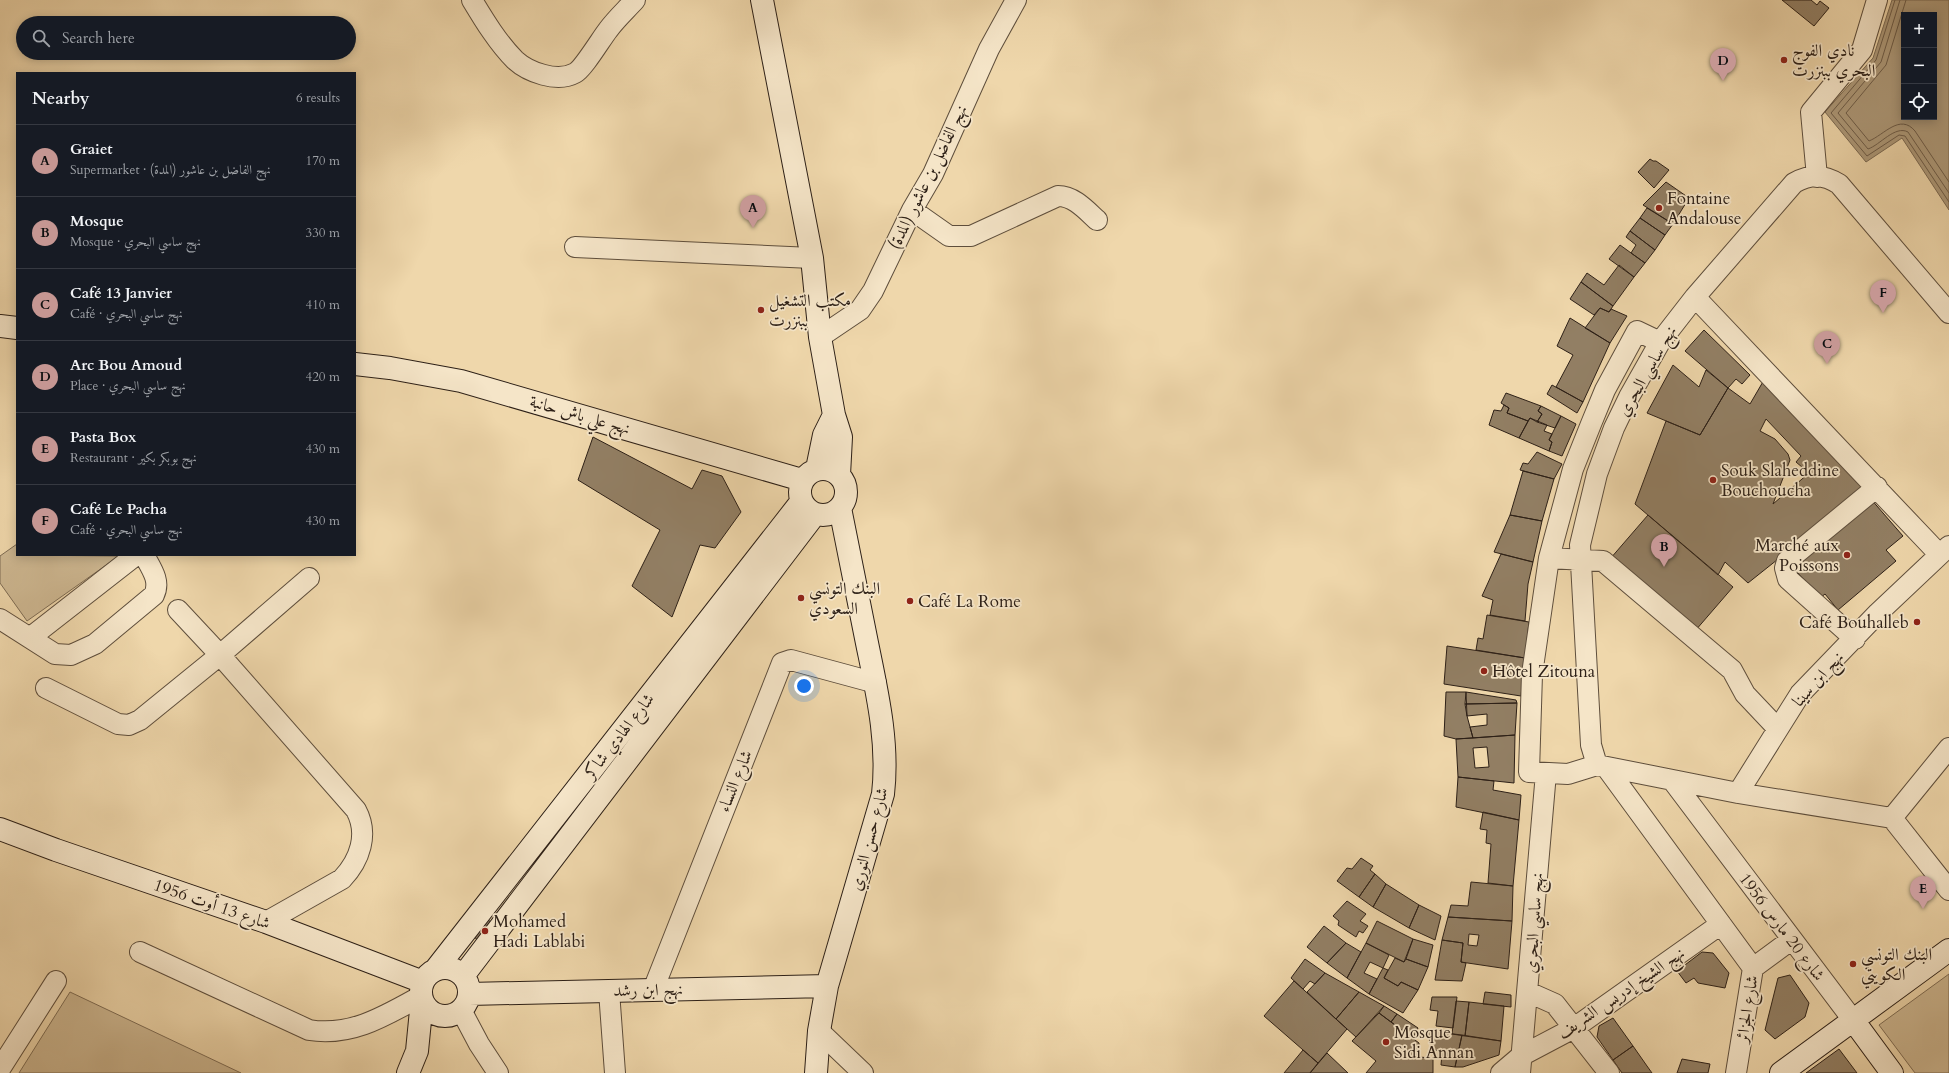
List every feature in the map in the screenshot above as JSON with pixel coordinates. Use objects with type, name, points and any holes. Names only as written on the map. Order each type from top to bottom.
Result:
[{"type":"street","points":[[472,0],[483,20],[515,60],[532,70],[553,77],[566,76],[576,73],[609,28],[635,0]]},
{"type":"street","points":[[762,0],[812,258],[820,337],[834,415],[842,437],[839,475]]},
{"type":"street","name":"نهج الفاضل بن عاشور (المدة)","points":[[820,337],[860,310],[873,291],[912,210],[933,174],[989,49],[1016,0]]},
{"type":"street","points":[[1817,177],[1811,112],[1862,50],[1877,0]]},
{"type":"street","name":"نهج ساسي البحري","points":[[1753,968],[1602,766],[1591,745],[1580,545],[1597,474],[1614,428],[1628,397],[1660,342],[1695,297],[1794,183],[1806,177],[1827,177],[1839,184],[1949,313]]},
{"type":"street","points":[[912,210],[949,236],[958,237],[971,236],[1058,196],[1066,196],[1074,200],[1097,220]]},
{"type":"street","points":[[575,248],[812,258]]},
{"type":"street","points":[[1695,297],[1877,487],[1944,550]]},
{"type":"street","points":[[0,326],[16,328]]},
{"type":"street","name":"نهج ساسي البحري","points":[[1520,1065],[1528,992],[1537,772],[1532,674],[1549,558],[1573,469],[1605,390],[1637,331],[1660,342]]},
{"type":"street","name":"نهج علي باش حانبة","points":[[356,364],[461,381],[810,475]]},
{"type":"street","points":[[810,475],[832,470],[839,475],[843,480],[846,495],[840,508],[833,513],[824,516],[808,508],[799,495],[810,475],[824,435],[834,415]]},
{"type":"street","points":[[1855,639],[1788,579],[1785,568],[1787,561],[1877,487]]},
{"type":"street","name":"شارع الهادي شاكر","points":[[425,987],[808,508]]},
{"type":"street","name":"شارع الهادي شاكر","points":[[417,1051],[461,999],[808,508]]},
{"type":"street","name":"شارع حسن النوري","points":[[816,1073],[819,1031],[828,986],[883,794],[886,772],[876,683],[840,508]]},
{"type":"street","name":"نهج ابن سينا","points":[[1738,793],[1800,694],[1855,639],[1878,613],[1944,550]]},
{"type":"street","points":[[31,637],[135,556]]},
{"type":"street","points":[[0,620],[31,637],[55,654],[71,656],[95,644],[154,595],[158,588],[158,582],[145,556]]},
{"type":"street","points":[[1549,558],[1580,558],[1603,561],[1732,670],[1745,694],[1778,728]]},
{"type":"street","points":[[46,688],[118,724],[129,725],[140,720],[220,655],[309,578]]},
{"type":"street","points":[[178,610],[220,655],[356,810],[362,821],[361,846],[357,858],[350,870],[342,879],[266,922]]},
{"type":"street","name":"شارع النساء","points":[[653,990],[782,663],[790,660],[876,683]]},
{"type":"street","points":[[1892,818],[1949,748]]},
{"type":"street","points":[[1537,772],[1568,774],[1602,766],[1738,793],[1892,818],[1949,890]]},
{"type":"street","name":"شارع 20 مارس 1956","points":[[1672,780],[1892,1073]]},
{"type":"street","name":"شارع 13 أوت 1956","points":[[0,829],[56,850],[266,922],[425,987]]},
{"type":"street","name":"نهج الشيخ إدريس الشريف","points":[[1501,1073],[1520,1065],[1721,924]]},
{"type":"street","name":"شارع الجزائر","points":[[1736,1073],[1753,968],[1791,940]]},
{"type":"street","points":[[1781,1073],[1949,950]]},
{"type":"street","points":[[140,952],[309,1030],[324,1033],[340,1032],[380,1018],[425,987],[446,968],[455,970],[461,999],[479,1044],[498,1073]]},
{"type":"street","points":[[0,1069],[6,1047],[56,981]]},
{"type":"street","name":"نهج ابن رشد","points":[[461,999],[609,991],[828,986]]},
{"type":"street","points":[[425,987],[427,1008],[434,1014],[443,1016],[461,999]]},
{"type":"street","points":[[408,1073],[417,1051],[425,987]]},
{"type":"street","points":[[609,991],[615,1073]]},
{"type":"street","points":[[1528,992],[1555,1004],[1609,1073]]},
{"type":"street","points":[[819,1031],[863,1073]]},
{"type":"shaded area","points":[[16,545],[16,556],[119,556],[27,621],[0,583],[0,556]]},
{"type":"shaded area","points":[[1949,974],[1949,1073],[1915,1073],[1879,1025]]},
{"type":"shaded area","points":[[70,992],[241,1073],[19,1073]]},
{"type":"water","points":[[1892,0],[1949,0],[1949,210],[1902,138],[1866,162],[1825,112],[1873,58]]},
{"type":"building","points":[[1782,0],[1811,0],[1817,5],[1820,1],[1829,8],[1814,26]]},
{"type":"building","points":[[1650,159],[1656,161],[1669,170],[1654,188],[1638,172]]},
{"type":"building","points":[[1666,182],[1689,198],[1673,224],[1643,205]]},
{"type":"building","points":[[1647,208],[1673,224],[1665,235],[1640,218]]},
{"type":"building","points":[[1640,218],[1665,235],[1655,250],[1630,231]]},
{"type":"building","points":[[1630,231],[1655,250],[1645,263],[1631,253],[1636,245],[1626,237]]},
{"type":"building","points":[[1620,245],[1645,263],[1634,277],[1609,259]]},
{"type":"building","points":[[1619,265],[1634,277],[1613,306],[1581,282],[1587,273],[1604,285]]},
{"type":"building","points":[[1581,282],[1613,306],[1609,312],[1600,308],[1594,315],[1570,299]]},
{"type":"building","points":[[1600,308],[1609,312],[1611,309],[1627,316],[1610,343],[1585,328]]},
{"type":"building","points":[[1570,318],[1610,343],[1583,402],[1556,387],[1573,355],[1557,346]]},
{"type":"building","points":[[1704,330],[1750,375],[1742,384],[1736,379],[1728,388],[1685,351]]},
{"type":"building","points":[[1673,365],[1699,387],[1706,370],[1728,388],[1700,435],[1647,413]]},
{"type":"building","name":"Souk Slaheddine Bouchoucha","points":[[1764,380],[1870,486],[1748,583],[1725,562],[1718,575],[1635,504],[1666,421],[1700,435],[1728,388],[1750,404]],"holes":[[[1766,419],[1801,456],[1796,462],[1809,473],[1773,504],[1790,460],[1788,454],[1775,439],[1760,431]]]},
{"type":"building","points":[[1552,385],[1583,402],[1577,413],[1547,394]]},
{"type":"building","points":[[1506,393],[1541,406],[1538,411],[1542,414],[1537,422],[1530,418],[1528,421],[1507,413],[1509,408],[1501,403]]},
{"type":"building","points":[[1504,405],[1509,408],[1507,413],[1528,421],[1519,438],[1489,425],[1494,410],[1501,411]]},
{"type":"building","points":[[1541,406],[1561,416],[1555,428],[1537,422],[1542,414],[1538,411]]},
{"type":"building","points":[[1561,416],[1576,424],[1562,456],[1549,451],[1552,442],[1549,440]]},
{"type":"building","points":[[1530,418],[1547,425],[1544,431],[1552,434],[1549,440],[1552,442],[1549,451],[1519,438]]},
{"type":"building","points":[[593,437],[692,489],[702,470],[722,476],[741,512],[715,548],[700,545],[672,617],[632,586],[660,530],[578,480]]},
{"type":"building","points":[[1537,452],[1562,464],[1554,479],[1520,470],[1523,463],[1528,464]]},
{"type":"building","points":[[1523,471],[1554,479],[1542,521],[1510,515]]},
{"type":"building","name":"Marché aux Poissons","points":[[1870,498],[1903,536],[1886,550],[1896,561],[1838,610],[1825,594],[1820,598],[1791,565]]},
{"type":"building","points":[[1510,515],[1542,521],[1533,562],[1494,552]]},
{"type":"building","points":[[1648,515],[1733,587],[1695,631],[1610,559]]},
{"type":"building","points":[[1501,554],[1533,562],[1528,584],[1525,621],[1490,615],[1493,600],[1482,596]]},
{"type":"building","points":[[1487,615],[1529,622],[1525,658],[1476,650],[1478,638],[1483,639]]},
{"type":"building","name":"Hôtel Zitouna","points":[[1447,646],[1525,658],[1521,696],[1444,684]]},
{"type":"building","points":[[1446,692],[1466,692],[1467,716],[1473,738],[1456,739],[1444,736]]},
{"type":"building","points":[[1466,692],[1516,700],[1517,703],[1465,704]]},
{"type":"building","points":[[1517,703],[1515,735],[1473,738],[1470,727],[1487,725],[1487,714],[1467,716],[1465,704]]},
{"type":"building","points":[[1515,735],[1514,783],[1458,777],[1456,739]],"holes":[[[1487,747],[1489,767],[1475,768],[1473,748]]]},
{"type":"building","points":[[1458,777],[1494,781],[1493,790],[1521,795],[1519,820],[1456,807]]},
{"type":"building","points":[[1483,812],[1519,820],[1513,886],[1488,883],[1491,844],[1486,843],[1487,830],[1480,829]]},
{"type":"building","points":[[1361,858],[1373,866],[1370,870],[1375,874],[1359,897],[1337,881],[1347,868],[1352,869]]},
{"type":"building","points":[[1375,874],[1386,884],[1373,907],[1359,897]]},
{"type":"building","points":[[1471,882],[1513,886],[1512,921],[1448,917],[1451,905],[1468,906]]},
{"type":"building","points":[[1386,884],[1419,905],[1409,928],[1373,907]]},
{"type":"building","points":[[1347,901],[1366,914],[1360,921],[1368,926],[1363,933],[1359,931],[1356,937],[1338,925],[1339,921],[1333,916]]},
{"type":"building","points":[[1419,905],[1441,916],[1435,940],[1409,928]]},
{"type":"building","points":[[1448,917],[1512,921],[1508,969],[1461,962],[1463,943],[1442,940]],"holes":[[[1469,934],[1479,935],[1477,946],[1468,945]]]},
{"type":"building","name":"Mohamed Hadi Lablabi","points":[[487,919],[497,927],[482,946],[473,935]]},
{"type":"building","points":[[1377,921],[1413,939],[1404,962],[1366,943]]},
{"type":"building","points":[[1324,926],[1346,943],[1327,963],[1307,947]]},
{"type":"building","points":[[1413,939],[1433,945],[1428,967],[1406,959]]},
{"type":"building","points":[[1442,940],[1463,943],[1461,962],[1466,963],[1462,981],[1435,980]]},
{"type":"building","points":[[1346,943],[1361,952],[1347,978],[1327,963]]},
{"type":"building","points":[[1366,943],[1389,955],[1383,968],[1370,962],[1364,973],[1377,979],[1369,994],[1347,978]]},
{"type":"building","points":[[1702,952],[1713,953],[1729,973],[1725,988],[1698,983],[1694,978],[1686,983],[1677,971]]},
{"type":"building","points":[[1395,958],[1404,962],[1406,959],[1428,967],[1418,990],[1401,982],[1398,986],[1384,978]]},
{"type":"building","points":[[1305,959],[1325,973],[1315,984],[1310,981],[1303,989],[1291,978]]},
{"type":"building","points":[[1383,968],[1388,970],[1384,978],[1398,986],[1401,982],[1418,990],[1403,1013],[1369,994]]},
{"type":"building","points":[[1325,973],[1359,992],[1336,1019],[1307,992]]},
{"type":"building","points":[[1790,975],[1809,1003],[1805,1017],[1775,1039],[1765,1030],[1778,978]]},
{"type":"building","points":[[1294,981],[1347,1029],[1318,1063],[1264,1016]]},
{"type":"building","points":[[1359,992],[1384,1006],[1356,1037],[1336,1019]]},
{"type":"building","points":[[1485,992],[1511,995],[1511,1007],[1483,1004]]},
{"type":"building","points":[[1432,997],[1457,997],[1453,1028],[1436,1026],[1438,1011],[1430,1010]]},
{"type":"building","points":[[1456,1001],[1469,1002],[1465,1036],[1452,1034]]},
{"type":"building","points":[[1469,1002],[1504,1006],[1501,1041],[1465,1036]]},
{"type":"building","points":[[1384,1006],[1397,1014],[1391,1022],[1379,1013]]},
{"type":"building","name":"Mosque Sidi Annan","points":[[1379,1013],[1419,1043],[1418,1057],[1433,1058],[1433,1073],[1366,1073],[1376,1061],[1352,1041]]},
{"type":"building","points":[[1397,1014],[1418,1028],[1413,1038],[1391,1022]]},
{"type":"building","points":[[1613,1018],[1633,1046],[1613,1060],[1597,1037],[1599,1026]]},
{"type":"building","points":[[1428,1031],[1462,1035],[1455,1067],[1441,1065],[1442,1053],[1431,1048]]},
{"type":"building","points":[[1462,1035],[1501,1041],[1499,1055],[1463,1067],[1455,1067]]},
{"type":"building","points":[[1633,1046],[1652,1073],[1622,1073],[1613,1060]]},
{"type":"building","points":[[1839,1049],[1857,1073],[1806,1073]]},
{"type":"building","points":[[1303,1050],[1318,1063],[1310,1073],[1284,1073]]},
{"type":"building","points":[[1327,1053],[1348,1073],[1310,1073]]},
{"type":"building","points":[[1682,1059],[1710,1064],[1708,1073],[1677,1073]]},
{"type":"place","name":"نادي الفوج البحري ببنزرت","points":[[1784,60]]},
{"type":"place","name":"Arc Bou Amoud","points":[[1723,81]]},
{"type":"place","name":"Fontaine Andalouse","points":[[1659,208]]},
{"type":"place","name":"Graiet","points":[[753,228]]},
{"type":"place","name":"مكتب التشغيل ببنزرت","points":[[761,310]]},
{"type":"place","name":"Café Le Pacha","points":[[1883,313]]},
{"type":"place","name":"Café 13 Janvier","points":[[1827,364]]},
{"type":"place","name":"Souk Slaheddine Bouchoucha","points":[[1713,480]]},
{"type":"place","name":"Marché aux Poissons","points":[[1847,555]]},
{"type":"place","name":"Mosque","points":[[1664,567]]},
{"type":"place","name":"البنك التونسي السعودي","points":[[801,598]]},
{"type":"place","name":"Café La Rome","points":[[910,601]]},
{"type":"place","name":"Café Bouhalleb","points":[[1917,622]]},
{"type":"place","name":"Hôtel Zitouna","points":[[1484,671]]},
{"type":"place","name":"Pasta Box","points":[[1923,909]]},
{"type":"place","name":"Mohamed Hadi Lablabi","points":[[485,931]]},
{"type":"place","name":"البنك التونسي الكويتي","points":[[1853,964]]},
{"type":"place","name":"Mosque Sidi Annan","points":[[1386,1042]]}]
